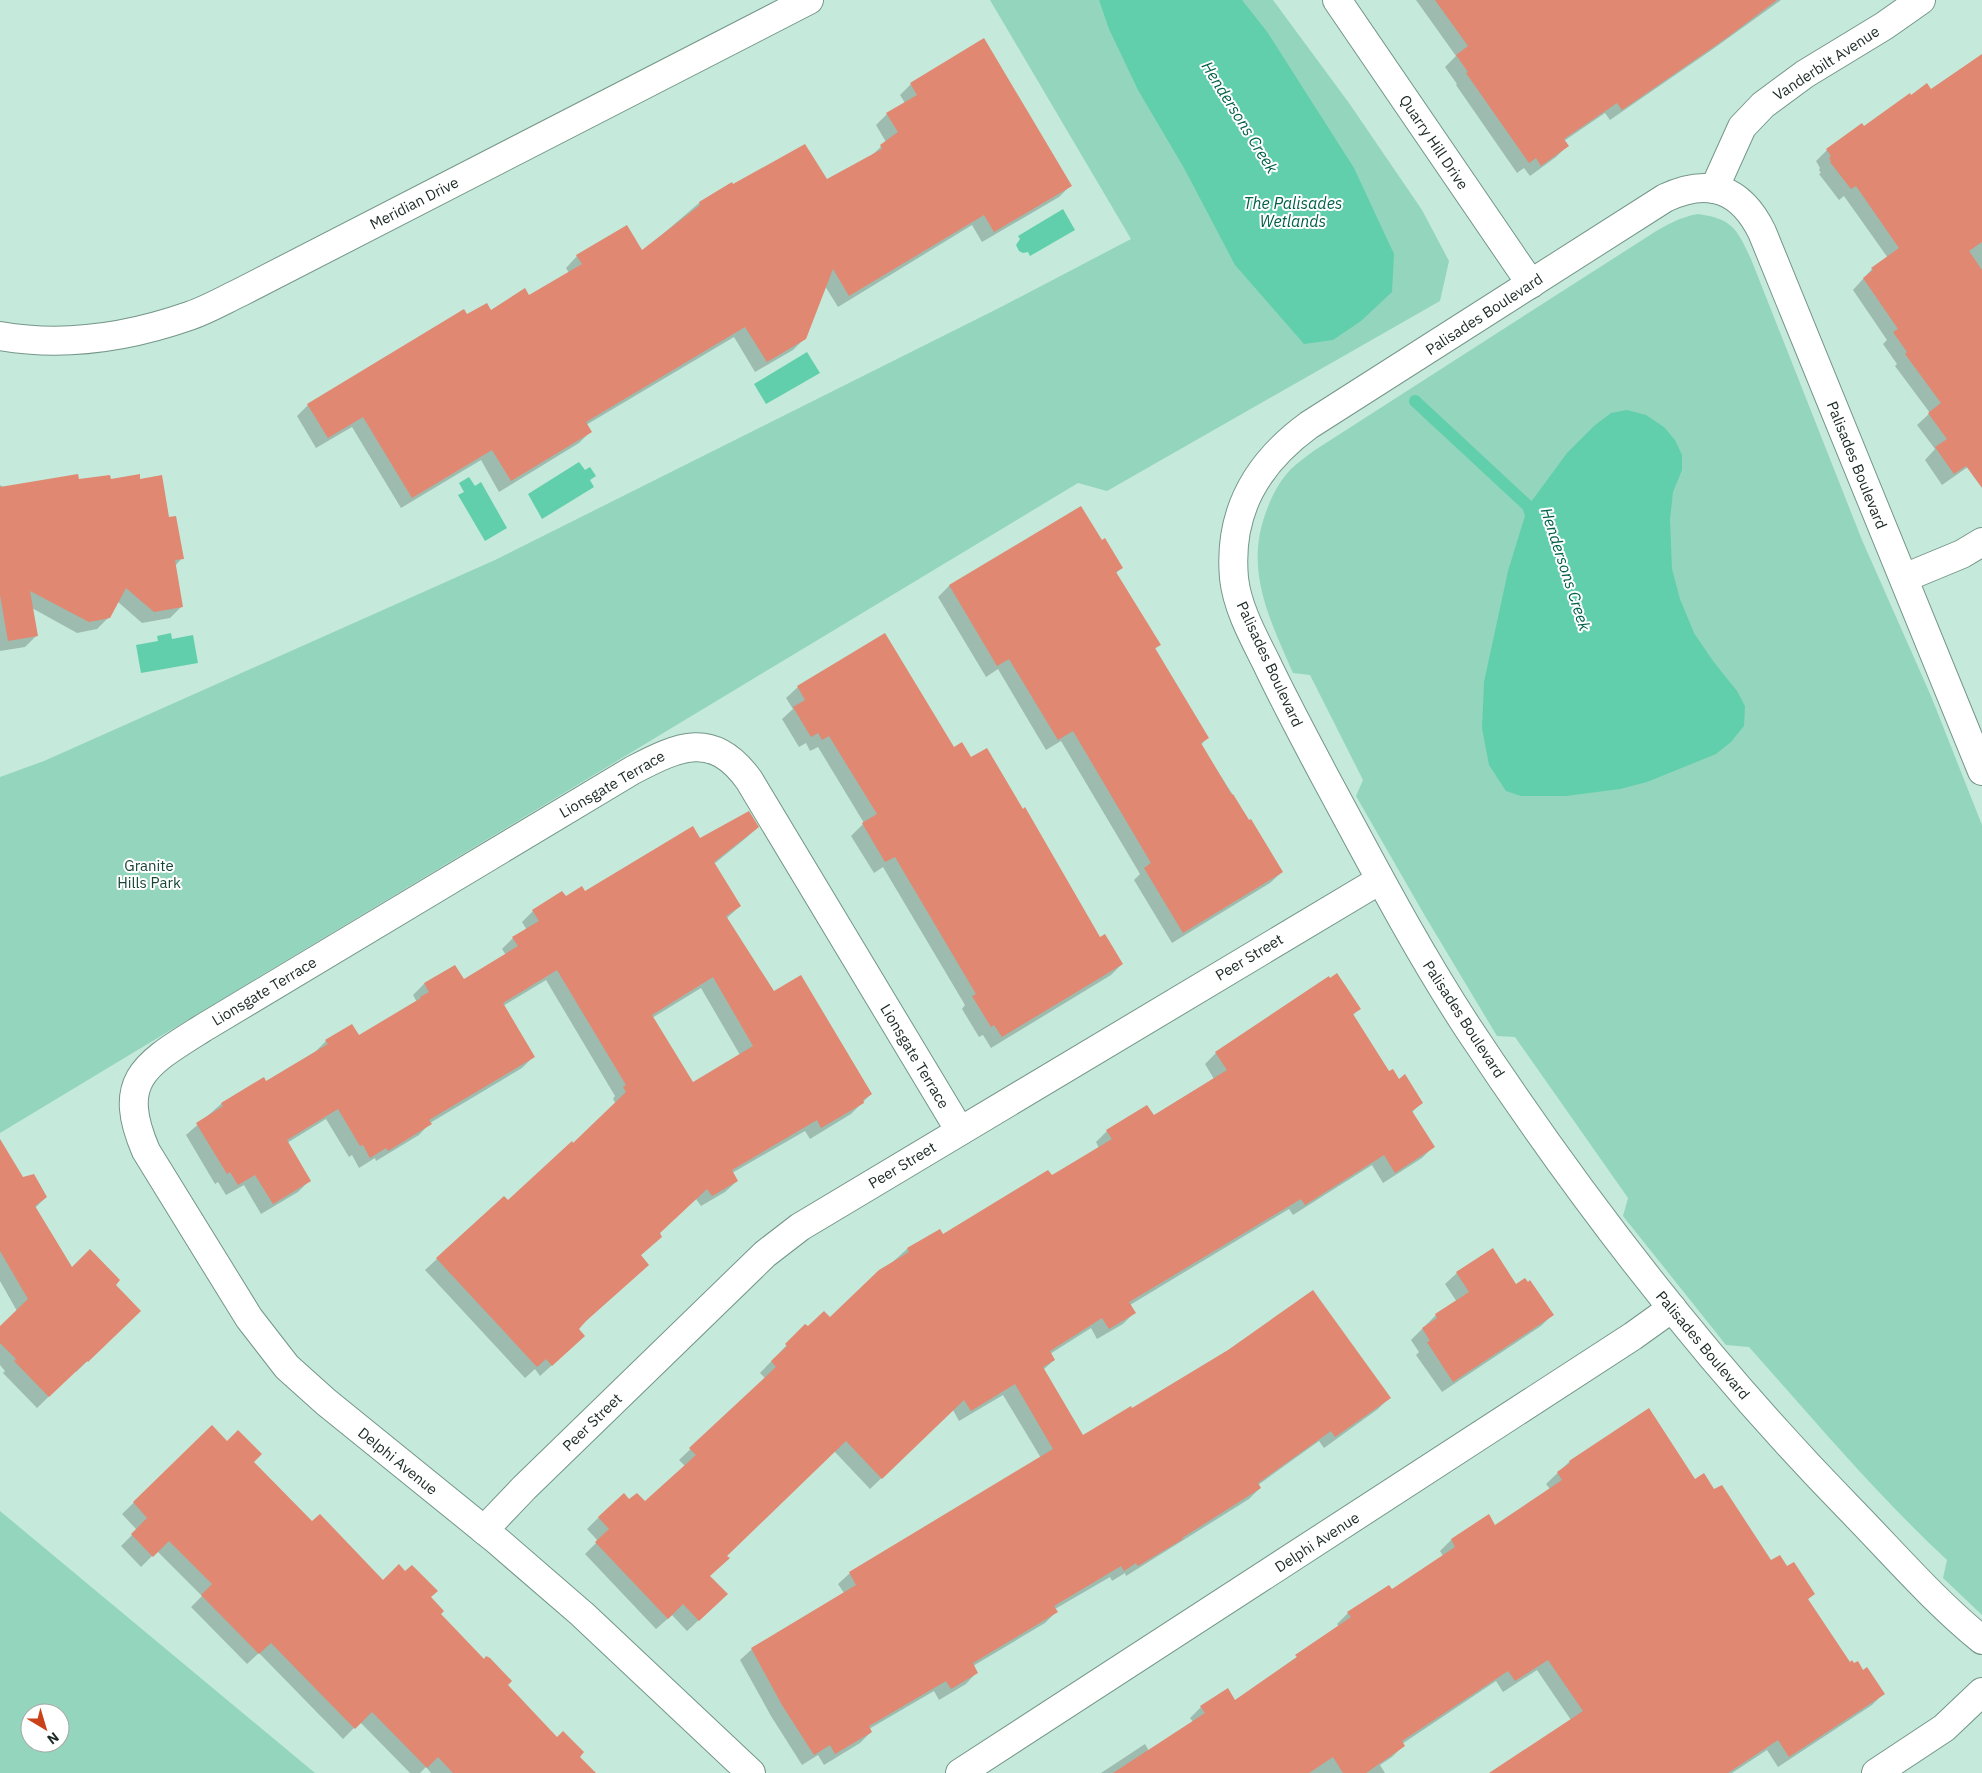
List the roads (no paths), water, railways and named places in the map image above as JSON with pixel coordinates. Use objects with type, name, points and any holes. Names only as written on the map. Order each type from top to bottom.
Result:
[{"type":"street","name":"Quarry Hill Drive","points":[[1337,0],[1531,284]]},
{"type":"street","name":"Vanderbilt Avenue","points":[[1714,189],[1742,127],[1763,105],[1804,74],[1884,26],[1921,0]]},
{"type":"street","name":"Meridian Drive","points":[[0,336],[64,340],[111,337],[151,328],[191,315],[241,292],[797,3]]},
{"type":"street","name":"Palisades Boulevard","points":[[1982,771],[1762,232],[1746,206],[1734,196],[1714,189],[1693,187],[1666,198],[1447,337],[1293,437],[1278,450],[1256,477],[1242,509],[1234,547],[1235,583],[1245,617],[1291,713],[1380,880],[1467,1027],[1568,1173],[1672,1308],[1738,1388],[1802,1459],[1934,1595],[1982,1640]]},
{"type":"street","points":[[1904,578],[1962,554],[1982,542]]},
{"type":"street","name":"Lionsgate Terrace","points":[[135,1087],[140,1077],[155,1061],[175,1045],[633,770],[672,750],[686,746],[712,749],[722,754],[740,768],[749,780],[960,1131]]},
{"type":"street","name":"Peer Street","points":[[484,1530],[524,1488],[764,1254],[808,1222],[1380,880]]},
{"type":"street","name":"Delphi Avenue","points":[[135,1087],[133,1096],[134,1113],[146,1151],[249,1318],[287,1367],[326,1402],[484,1530],[582,1614],[750,1773]]},
{"type":"street","name":"Delphi Avenue","points":[[960,1773],[1617,1347],[1672,1308]]},
{"type":"street","points":[[1876,1773],[1944,1728],[1982,1692]]},
{"type":"water","name":"The Palisades Wetlands","points":[[1099,0],[1242,0],[1268,33],[1354,168],[1394,254],[1392,292],[1361,321],[1333,340],[1304,344],[1235,265],[1184,168],[1138,90],[1109,29]]},
{"type":"water","points":[[1063,209],[1075,230],[1030,256],[1028,252],[1023,253],[1019,251],[1016,245],[1020,239],[1018,236]]},
{"type":"water","points":[[807,352],[820,373],[766,404],[754,384]]},
{"type":"water","points":[[1627,410],[1646,415],[1664,427],[1675,440],[1682,455],[1682,470],[1673,492],[1670,519],[1672,569],[1680,599],[1694,633],[1737,691],[1745,706],[1744,726],[1731,742],[1716,754],[1647,782],[1620,789],[1566,796],[1521,796],[1506,791],[1489,765],[1482,728],[1484,682],[1508,571],[1528,506],[1567,453],[1594,426],[1611,413]]},
{"type":"water","points":[[579,462],[585,470],[590,467],[596,476],[590,480],[594,487],[542,519],[528,494]]},
{"type":"water","points":[[469,477],[475,486],[481,482],[507,528],[485,541],[458,495],[464,492],[459,483]]},
{"type":"water","points":[[171,633],[172,639],[193,635],[198,663],[141,673],[136,645],[158,641],[157,636]]},
{"type":"waterway","name":"Hendersons Creek","points":[[1415,401],[1528,506],[1533,521]]},
{"type":"park label","name":"Granite Hills Park","points":[[149,874]]}]
